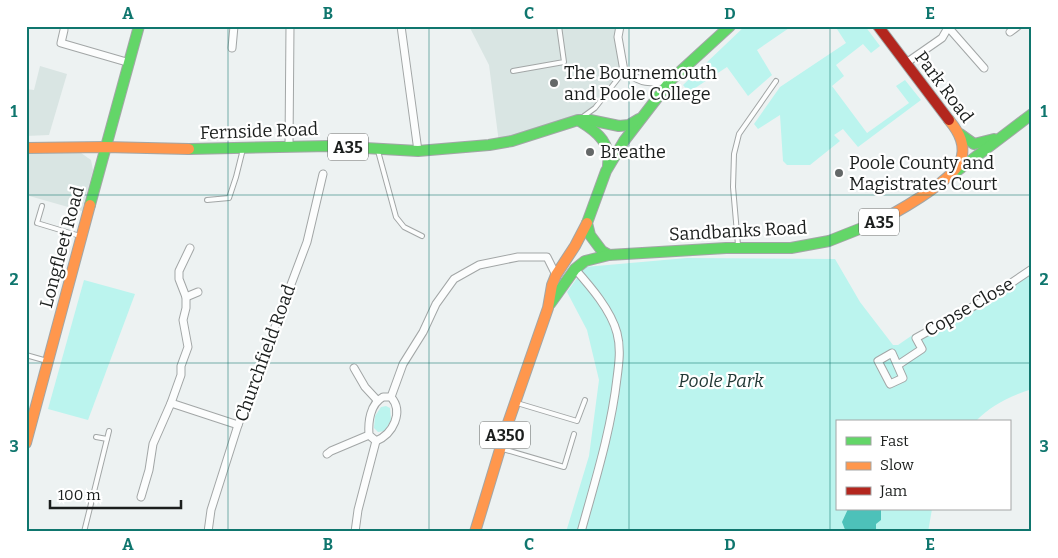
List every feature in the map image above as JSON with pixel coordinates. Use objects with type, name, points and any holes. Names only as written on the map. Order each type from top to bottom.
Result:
[{"type":"main road","name":"Longfleet Road","points":[[26,443],[139,26]]},
{"type":"main road","points":[[606,171],[639,119],[671,80],[730,26]]},
{"type":"main road","name":"Park Road","points":[[878,26],[960,134],[963,156],[955,172]]},
{"type":"main road","name":"Sandbanks Road","points":[[609,255],[738,247],[791,248],[857,233],[904,209],[1032,114]]},
{"type":"main road","name":"Fernside Road","points":[[26,148],[243,149],[330,146],[418,151],[489,145],[512,141],[578,120],[590,120],[619,126],[628,125],[639,119]]},
{"type":"main road","points":[[578,120],[598,132],[605,141],[608,150],[609,160],[606,171],[587,223],[590,235],[602,251],[609,255]]},
{"type":"main road","name":"Sandbanks Road","points":[[960,134],[974,144],[1002,136]]},
{"type":"main road","name":"A350","points":[[475,532],[515,402],[548,308],[556,275],[587,223]]},
{"type":"main road","name":"A350","points":[[548,308],[575,269],[586,261],[609,255]]},
{"type":"street","points":[[232,48],[234,26]]},
{"type":"street","points":[[290,26],[290,146]]},
{"type":"street","points":[[401,26],[418,151]]},
{"type":"street","points":[[620,26],[618,37],[624,71],[648,83],[671,80]]},
{"type":"street","points":[[1010,32],[1018,26]]},
{"type":"street","points":[[906,63],[942,38],[949,27],[984,68]]},
{"type":"street","points":[[64,28],[61,43],[130,63]]},
{"type":"street","name":"Churchfield Road","points":[[208,532],[211,510],[238,425],[307,242],[323,174]]},
{"type":"street","points":[[141,497],[149,470],[153,444],[171,403],[180,375],[180,366],[188,347],[183,320],[186,297],[179,279],[179,271],[190,248]]},
{"type":"street","points":[[391,397],[403,364],[424,332],[436,304],[454,279],[479,265],[518,256],[547,257],[556,275]]},
{"type":"street","points":[[575,269],[594,290],[605,309],[617,331],[620,351],[614,407],[581,532]]},
{"type":"street","name":"Copse Close","points":[[898,365],[922,349],[916,338],[992,296],[1032,269]]},
{"type":"street","points":[[186,297],[198,292]]},
{"type":"street","points":[[354,368],[365,387],[377,400]]},
{"type":"street","points":[[369,435],[372,410],[377,400],[383,397],[391,397]]},
{"type":"street","points":[[376,441],[386,437],[394,425],[397,406],[391,397]]},
{"type":"street","points":[[171,403],[238,425]]},
{"type":"street","points":[[369,435],[376,441]]},
{"type":"street","points":[[327,454],[369,435]]},
{"type":"street","points":[[355,532],[358,510],[376,441]]},
{"type":"lane","points":[[512,71],[564,62],[559,26]]},
{"type":"lane","name":"Fernside Road","points":[[578,120],[595,108],[624,71]]},
{"type":"lane","points":[[738,247],[733,187],[734,154],[738,134],[776,81]]},
{"type":"lane","points":[[378,148],[396,217],[404,227],[422,236]]},
{"type":"lane","points":[[207,200],[229,198],[243,149]]},
{"type":"lane","points":[[42,206],[37,223],[82,236]]},
{"type":"lane","points":[[26,355],[47,361]]},
{"type":"lane","points":[[515,402],[577,422],[584,400]]},
{"type":"lane","points":[[84,532],[109,431]]},
{"type":"lane","points":[[500,449],[564,467],[574,434]]},
{"type":"lane","points":[[96,437],[107,439]]},
{"type":"shaded area","name":"The Bournemouth and Poole College","points":[[469,26],[620,26],[624,71],[595,108],[578,120],[499,143],[489,65]]},
{"type":"shaded area","points":[[40,66],[67,74],[49,135],[26,136],[26,89],[34,90]]},
{"type":"shaded area","points":[[26,153],[81,153],[91,160],[93,170],[82,211],[26,195]]},
{"type":"green space","points":[[745,26],[792,26],[757,50],[772,75],[748,96],[727,67],[689,92],[683,85]]},
{"type":"green space","points":[[835,26],[865,26],[880,46],[871,53],[863,44],[836,65],[844,76],[832,86],[867,133],[909,103],[896,86],[905,80],[921,100],[858,147],[843,129],[834,135],[840,141],[810,165],[787,165],[783,161],[780,115],[758,129],[754,124],[780,87],[846,43]]},
{"type":"green space","name":"Poole Park","points":[[687,258],[835,259],[860,302],[893,345],[898,345],[914,334],[916,338],[1032,269],[1032,389],[1001,402],[977,420],[836,420],[836,510],[932,510],[928,532],[566,532],[589,456],[599,380],[587,330],[567,292],[585,267]]},
{"type":"green space","points":[[84,280],[135,294],[88,420],[48,409]]},
{"type":"green space","points":[[386,406],[390,408],[391,420],[385,431],[378,432],[374,428],[375,416],[381,407]]},
{"type":"water","points":[[848,510],[881,510],[881,520],[876,524],[876,532],[846,532],[842,522]]},
{"type":"traffic: fast","points":[[90,205],[139,26]]},
{"type":"traffic: fast","points":[[730,26],[671,80],[624,141],[606,171],[587,223],[590,235],[602,251],[609,255],[726,248],[791,248],[829,241],[872,224]]},
{"type":"traffic: fast","points":[[957,171],[1032,114]]},
{"type":"traffic: fast","points":[[189,149],[330,146],[418,151],[489,145],[512,141],[578,120],[590,120],[619,126],[629,125],[639,119]]},
{"type":"traffic: fast","points":[[581,122],[593,130],[606,145],[608,166]]},
{"type":"traffic: fast","points":[[960,134],[974,144],[994,139]]},
{"type":"traffic: fast","points":[[550,304],[575,269],[585,261],[609,255]]},
{"type":"traffic: slow","points":[[872,224],[934,188],[960,162],[963,150],[961,140],[949,120]]},
{"type":"traffic: slow","points":[[26,148],[189,149]]},
{"type":"traffic: slow","points":[[26,443],[90,205]]},
{"type":"traffic: slow","points":[[475,532],[508,423],[548,308],[552,285],[587,223]]},
{"type":"traffic: jam","points":[[878,26],[949,120]]},
{"type":"place","name":"The Bournemouth and Poole College","points":[[554,83]]},
{"type":"place","name":"Breathe","points":[[590,152]]},
{"type":"place","name":"Poole County and Magistrates Court","points":[[839,173]]}]
